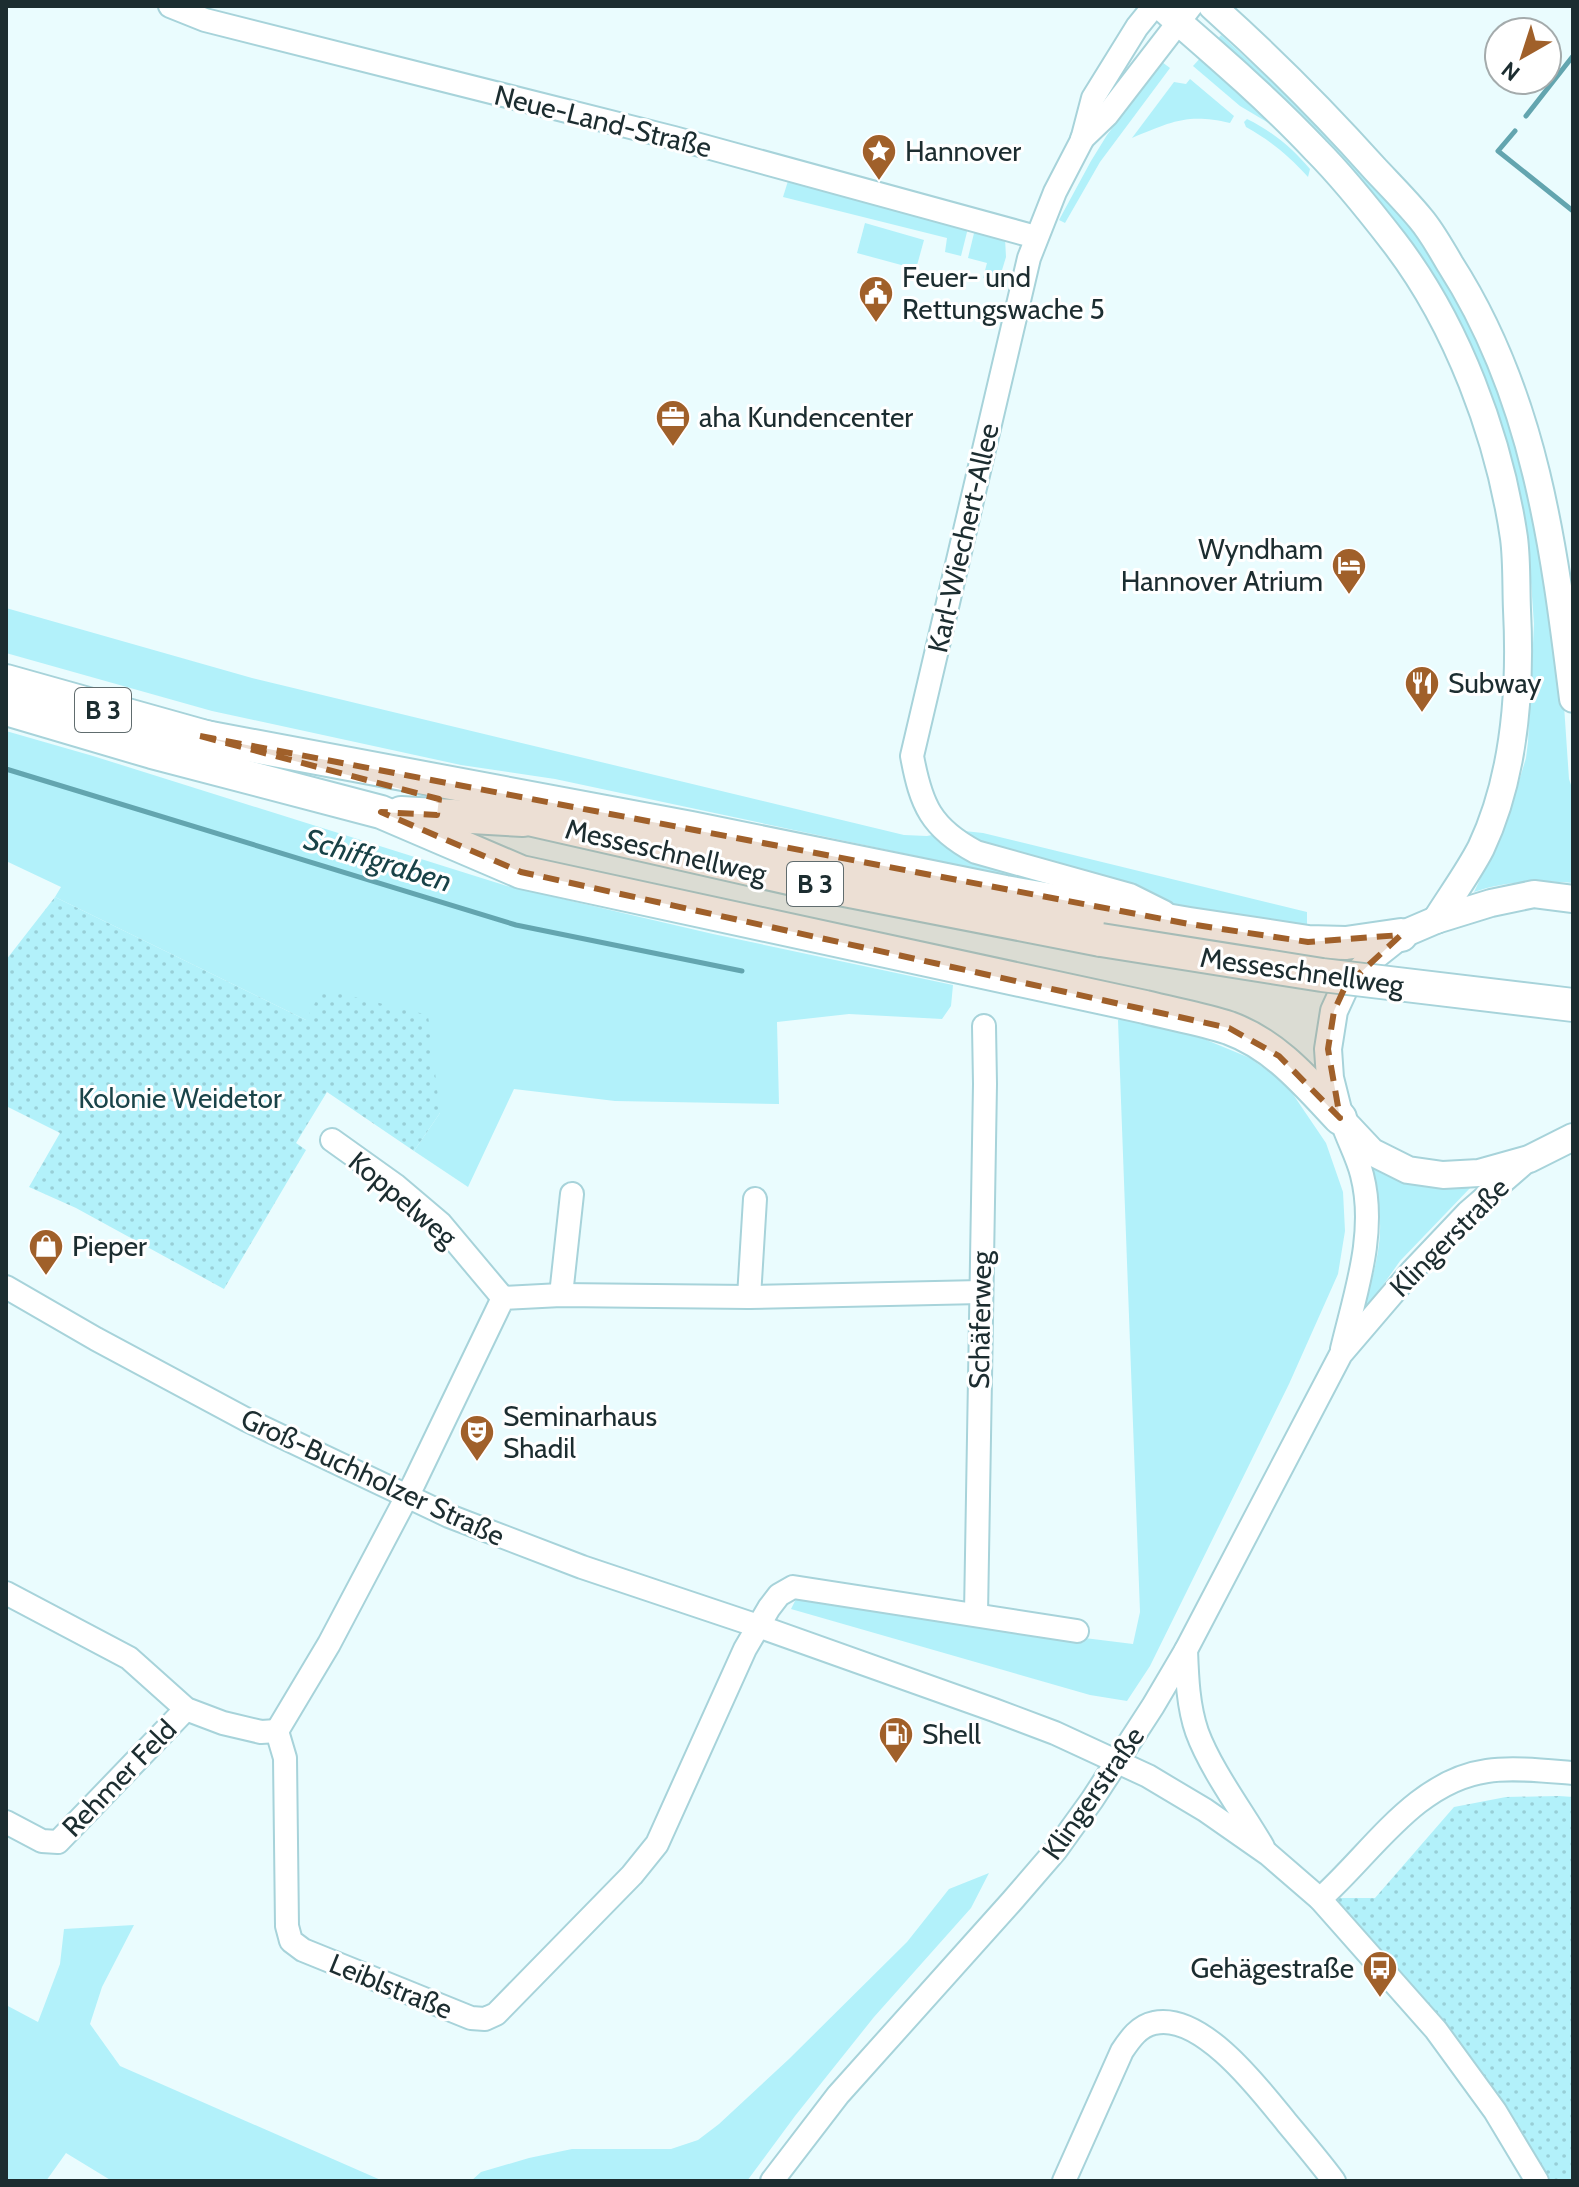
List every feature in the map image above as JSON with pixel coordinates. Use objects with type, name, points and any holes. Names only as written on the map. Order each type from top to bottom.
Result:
[{"type":"highway","name":"Messeschnellweg","points":[[6,681],[200,736],[530,820],[824,886],[1101,940],[1322,975],[1573,1005]]},
{"type":"highway","name":"B 3","points":[[6,709],[152,752],[381,812]]},
{"type":"highway","points":[[200,736],[691,828],[1005,892],[1189,924],[1308,942],[1346,943],[1401,935]]},
{"type":"highway","points":[[381,812],[530,820]]},
{"type":"highway","points":[[381,812],[521,872],[1145,1007],[1229,1028],[1279,1056],[1340,1118]]},
{"type":"main road","points":[[1212,6],[1336,126],[1422,220],[1465,286],[1501,363],[1521,416],[1541,487],[1573,699]]},
{"type":"main road","points":[[1171,10],[1302,135],[1396,244],[1463,360],[1489,427],[1514,539],[1518,622],[1516,701],[1508,760],[1492,823],[1467,873],[1436,920]]},
{"type":"main road","points":[[1573,899],[1534,894],[1491,903],[1436,920],[1401,935],[1372,958],[1345,987],[1334,1011],[1328,1049],[1330,1078],[1340,1118],[1372,1152],[1408,1170],[1443,1175],[1479,1173],[1529,1159],[1573,1137]]},
{"type":"street","name":"Neue-Land-Straße","points":[[170,6],[205,20],[674,138],[1036,237]]},
{"type":"street","name":"Karl-Wiechert-Allee","points":[[1171,10],[1137,27],[1093,98],[1082,140],[1036,237],[912,756],[924,802],[940,828],[955,841],[976,852],[1130,895],[1189,924]]},
{"type":"street","points":[[1082,140],[1107,115],[1171,10]]},
{"type":"street","name":"Schäferweg","points":[[976,1614],[984,1026]]},
{"type":"street","name":"Klingerstraße","points":[[1340,1118],[1362,1176],[1367,1223],[1361,1268],[1341,1354]]},
{"type":"street","name":"Koppelweg","points":[[332,1140],[395,1185],[441,1224],[503,1298]]},
{"type":"street","name":"Klingerstraße","points":[[772,2181],[838,2095],[1056,1850],[1117,1762],[1186,1650],[1341,1354],[1412,1271],[1468,1212],[1529,1159]]},
{"type":"street","points":[[561,1295],[572,1194]]},
{"type":"street","points":[[749,1297],[755,1199]]},
{"type":"street","name":"Groß-Buchholzer Straße","points":[[6,1287],[247,1420],[406,1497],[568,1562],[758,1626],[1055,1733],[1148,1776],[1205,1810],[1268,1854]]},
{"type":"street","points":[[6,1593],[129,1658],[186,1709],[223,1723],[261,1732],[277,1731],[329,1644],[406,1497],[503,1298],[981,1292]]},
{"type":"street","points":[[758,1626],[779,1595],[793,1587],[1077,1631]]},
{"type":"street","name":"Leiblstraße","points":[[277,1731],[285,1758],[287,1926],[291,1941],[303,1950],[471,2018],[485,2019],[496,2014],[632,1875],[657,1844],[758,1626]]},
{"type":"street","points":[[1186,1650],[1188,1692],[1196,1730],[1268,1854],[1320,1899],[1436,2030],[1495,2111],[1537,2181]]},
{"type":"street","name":"Rehmer Feld","points":[[6,1822],[42,1841],[58,1842],[186,1709]]},
{"type":"street","points":[[1320,1899],[1404,1814],[1429,1793],[1451,1781],[1490,1770],[1573,1773]]},
{"type":"street","points":[[1064,2181],[1122,2051],[1129,2039],[1154,2022],[1172,2023],[1189,2029],[1223,2051],[1258,2088],[1334,2181]]},
{"type":"highlighted area","points":[[200,736],[1189,924],[1308,942],[1401,935],[1345,987],[1334,1011],[1328,1049],[1340,1118],[1279,1056],[1229,1028],[521,872],[381,812],[437,815],[439,799]]},
{"type":"green space","points":[[1221,35],[1308,115],[1418,234],[1460,298],[1520,442],[1562,676],[1569,779],[1573,791],[1573,883],[1523,882],[1474,892],[1505,827],[1526,758],[1534,624],[1528,540],[1512,468],[1450,310],[1216,41]]},
{"type":"green space","points":[[1202,56],[1287,134],[1240,106],[1193,66]]},
{"type":"green space","points":[[1162,62],[1170,68],[1100,162],[1065,223],[1059,220],[1107,135]]},
{"type":"green space","points":[[1190,79],[1234,116],[1230,123],[1190,119],[1132,138],[1174,82],[1186,84]]},
{"type":"green space","points":[[1247,119],[1296,154],[1310,169],[1308,177],[1279,149],[1246,127],[1244,122]]},
{"type":"green space","points":[[788,181],[968,228],[961,256],[945,252],[947,238],[783,197]]},
{"type":"green space","points":[[865,223],[924,240],[916,269],[857,253]]},
{"type":"green space","points":[[975,229],[1005,238],[1006,257],[999,280],[983,278],[987,263],[968,258]]},
{"type":"green space","points":[[6,608],[252,678],[904,835],[927,836],[955,830],[983,833],[1307,912],[1307,927],[1071,889],[555,779],[461,765],[212,711],[6,653]]},
{"type":"green space","points":[[6,731],[507,886],[953,985],[951,1006],[942,1019],[849,1014],[777,1022],[779,1104],[615,1101],[514,1089],[468,1187],[414,1151],[440,1113],[306,1020],[55,897],[61,887],[6,861]]},
{"type":"green space","name":"Kolonie Weidetor","points":[[55,897],[306,1020],[322,989],[428,1015],[440,1113],[414,1151],[327,1092],[296,1143],[306,1150],[224,1289],[76,1208],[29,1187],[60,1133],[6,1106],[6,960]]},
{"type":"green space","points":[[1137,1017],[1250,1058],[1286,1084],[1326,1143],[1343,1192],[1345,1231],[1338,1274],[1289,1384],[1150,1666],[1127,1701],[1090,1695],[791,1609],[796,1599],[808,1594],[965,1623],[1133,1644],[1140,1612],[1118,1020]]},
{"type":"green space","points":[[1370,1167],[1419,1185],[1471,1187],[1400,1261],[1359,1319],[1373,1275],[1379,1242],[1379,1207]]},
{"type":"green space","points":[[1506,1797],[1573,1797],[1573,2181],[1537,2181],[1323,1898],[1375,1898],[1454,1807]]},
{"type":"green space","points":[[989,1873],[971,1908],[874,2017],[747,2181],[471,2181],[481,2172],[572,2149],[671,2149],[698,2140],[789,2059],[907,1942],[949,1889]]},
{"type":"green space","points":[[134,1925],[102,1987],[90,2024],[120,2066],[383,2181],[112,2181],[66,2153],[46,2181],[6,2181],[6,2005],[38,2022],[60,1964],[64,1929]]},
{"type":"waterway","points":[[1526,116],[1573,56]]},
{"type":"waterway","points":[[1515,131],[1498,151],[1573,211]]},
{"type":"waterway","name":"Schiffgraben","points":[[6,769],[516,925],[742,971]]},
{"type":"place","name":"Hannover","points":[[879,182]]},
{"type":"place","name":"Feuer- und Rettungswache 5","points":[[876,324]]},
{"type":"place","name":"aha Kundencenter","points":[[673,448]]},
{"type":"place","name":"Wyndham Hannover Atrium","points":[[1349,596]]},
{"type":"place","name":"Subway","points":[[1422,714]]},
{"type":"place","name":"Pieper","points":[[46,1277]]},
{"type":"place","name":"Seminarhaus Shadil","points":[[477,1463]]},
{"type":"place","name":"Shell","points":[[896,1765]]},
{"type":"place","name":"Gehägestraße","points":[[1380,1999]]}]
